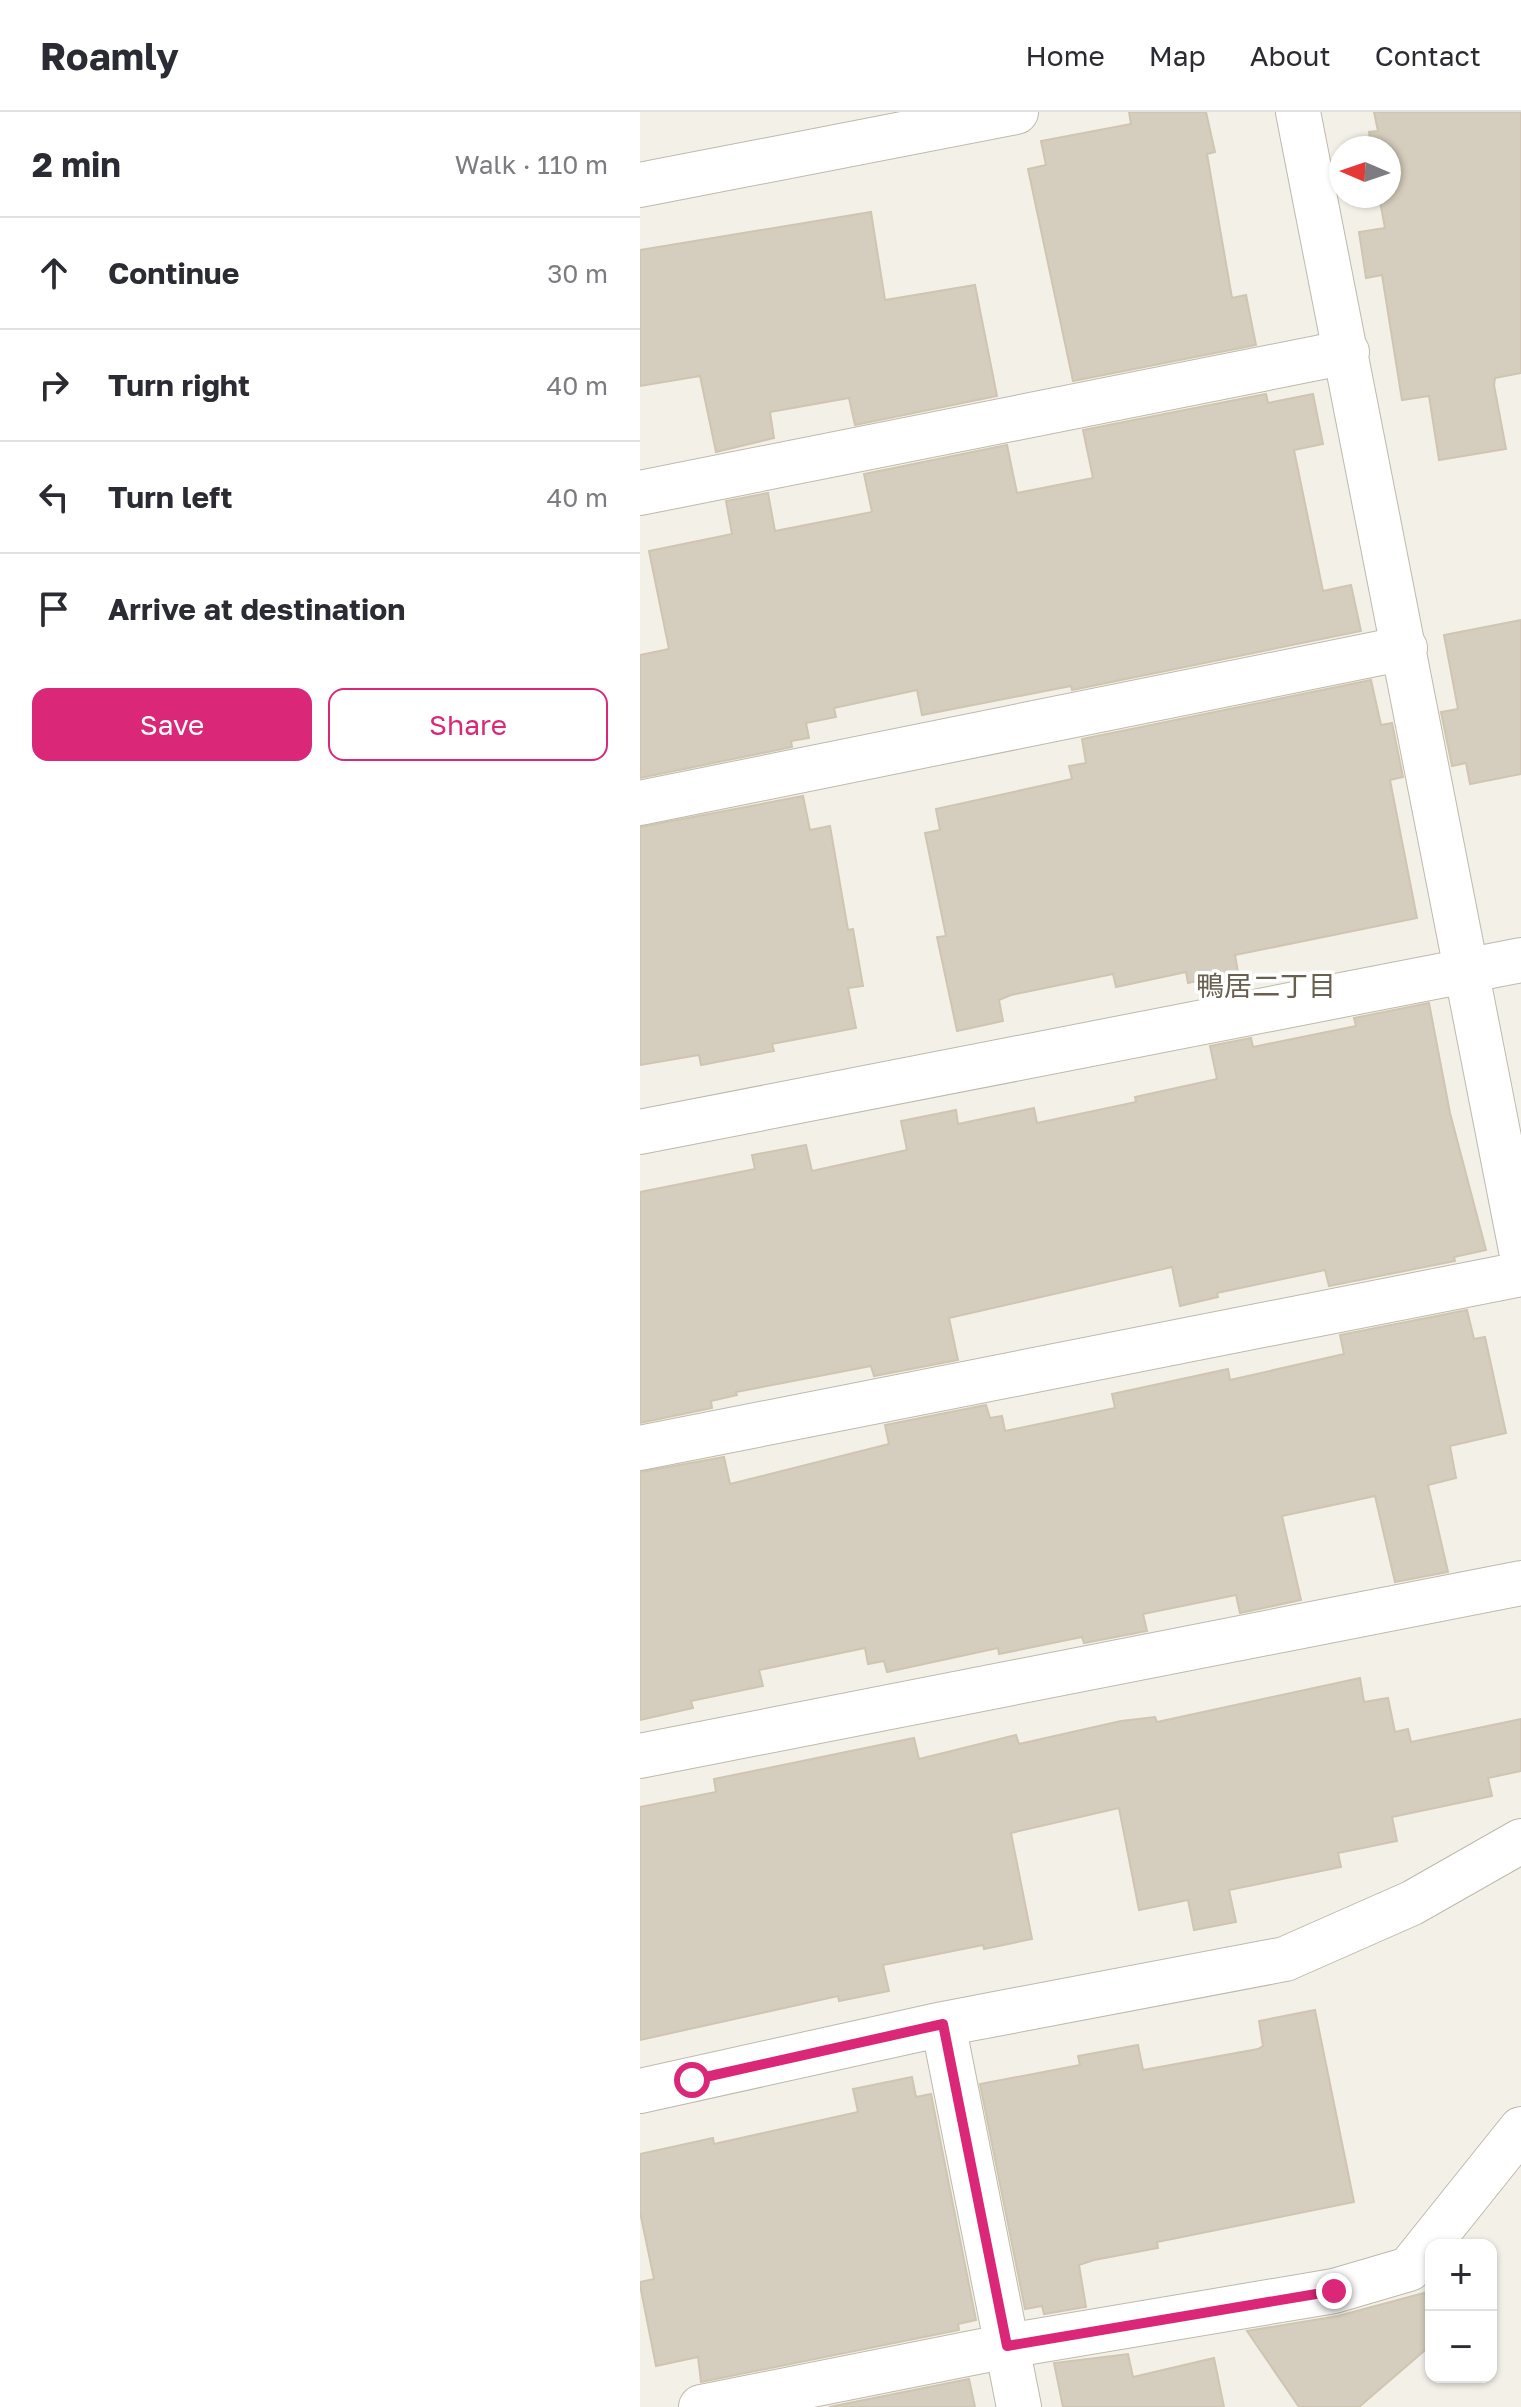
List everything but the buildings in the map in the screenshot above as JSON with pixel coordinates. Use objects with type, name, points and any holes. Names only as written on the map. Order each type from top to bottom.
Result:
[{"type":"street","points":[[640,185],[1016,112]]},
{"type":"street","points":[[1298,112],[1521,1250]]},
{"type":"street","points":[[640,493],[1347,352]]},
{"type":"street","points":[[640,803],[1405,648]]},
{"type":"street","points":[[640,1132],[1521,960]]},
{"type":"street","points":[[640,1448],[1521,1274]]},
{"type":"street","points":[[640,1756],[1521,1583]]},
{"type":"street","points":[[640,2091],[943,2024],[1285,1959],[1412,1903],[1521,1841]]},
{"type":"street","points":[[943,2024],[1019,2407]]},
{"type":"street","points":[[701,2407],[1007,2346],[1334,2291],[1409,2269],[1521,2129]]},
{"type":"district","name":"鴨居二丁目","points":[[1266,985]]},
{"type":"route","points":[[692,2080],[943,2024],[1007,2346],[1334,2291]]}]
